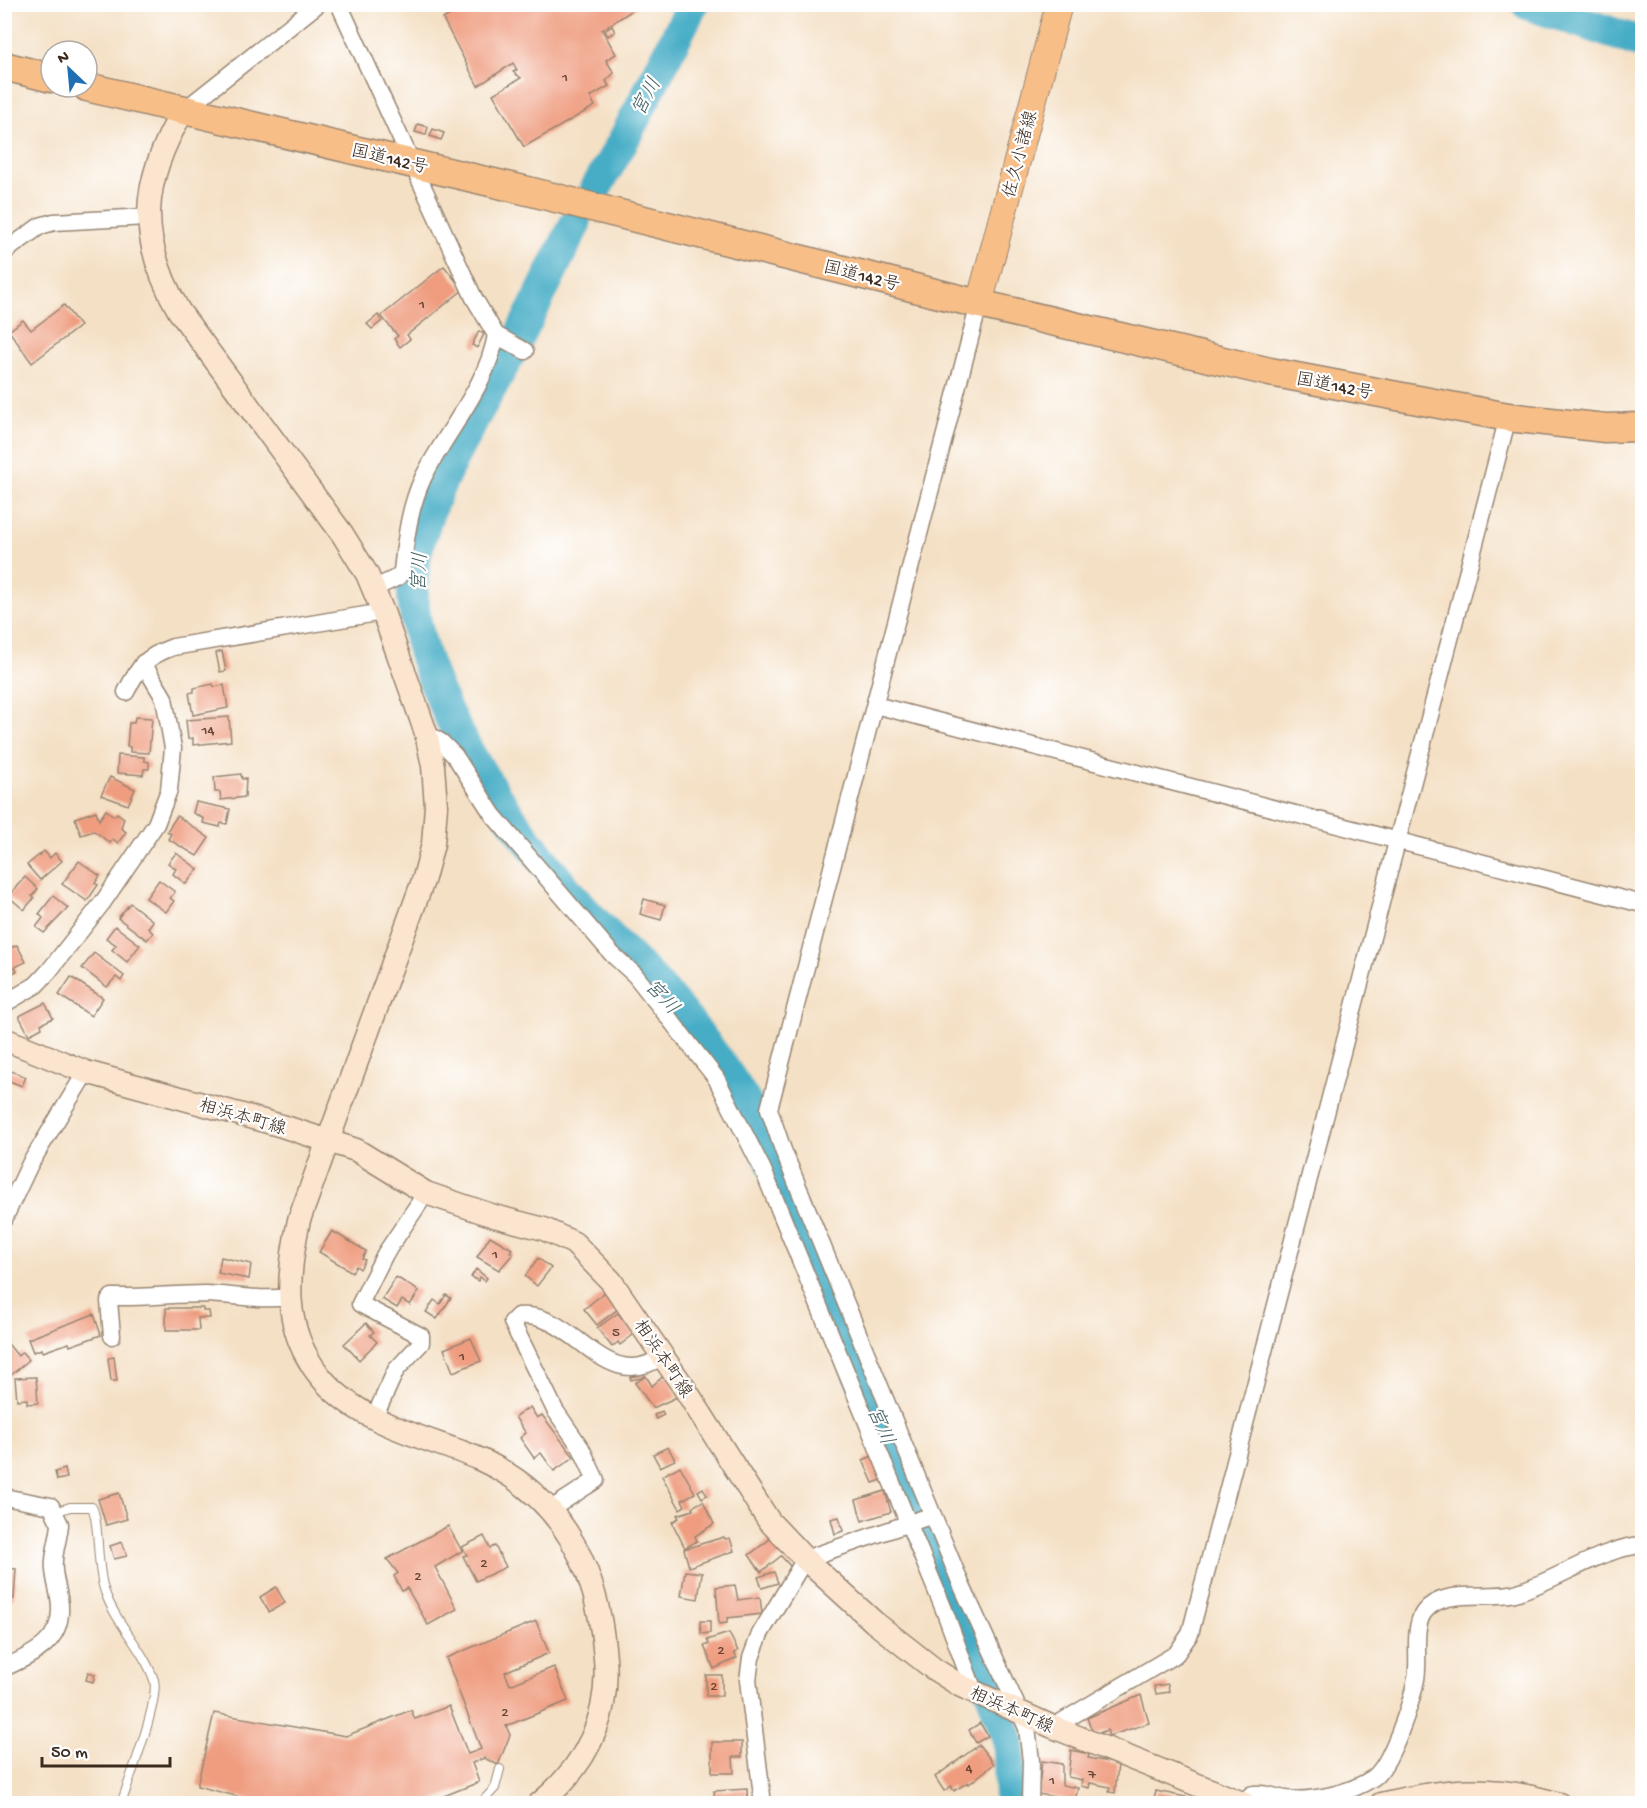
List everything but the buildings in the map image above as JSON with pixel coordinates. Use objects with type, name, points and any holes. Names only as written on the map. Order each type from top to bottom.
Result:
[{"type":"highway","points":[[4,66],[39,75]]},
{"type":"highway","name":"国道142号","points":[[99,90],[414,164],[980,304],[1270,372],[1508,417],[1605,428],[1642,427]]},
{"type":"main road","name":"佐久小諸線","points":[[980,304],[1059,4]]},
{"type":"street","points":[[318,4],[183,111],[156,172],[147,217],[154,255],[179,311],[343,535],[373,589],[426,733],[436,788],[430,859],[299,1220],[289,1272],[289,1297],[296,1336],[314,1368],[335,1391],[374,1418],[493,1466],[528,1486],[551,1509],[572,1539],[599,1614],[607,1680],[600,1722],[592,1742],[568,1777],[539,1803]]},
{"type":"street","points":[[339,4],[474,298],[500,337],[523,349]]},
{"type":"street","points":[[4,252],[40,226],[54,222],[147,217]]},
{"type":"street","points":[[979,1693],[943,1607],[920,1519],[769,1109],[980,304]]},
{"type":"street","points":[[373,589],[398,577],[402,571],[409,512],[423,478],[490,360],[500,337]]},
{"type":"street","points":[[1053,1727],[1176,1654],[1190,1634],[1508,417]]},
{"type":"street","points":[[126,692],[143,663],[154,653],[173,647],[383,612]]},
{"type":"street","points":[[4,1004],[36,985],[49,971],[103,902],[156,824],[169,790],[173,748],[164,698],[143,663]]},
{"type":"street","points":[[874,705],[1642,904]]},
{"type":"street","points":[[426,733],[441,742],[455,756],[493,815],[612,954],[635,975],[716,1078],[763,1170],[920,1519],[1013,1710],[1029,1735],[1030,1803]]},
{"type":"street","name":"相浜本町線","points":[[5,1037],[86,1072],[282,1126],[356,1150],[426,1193],[494,1216],[544,1229],[574,1243],[611,1281],[663,1356],[760,1508],[805,1559],[917,1656],[951,1680],[1013,1710],[1245,1803]]},
{"type":"street","points":[[4,1219],[30,1164],[86,1072]]},
{"type":"street","points":[[374,1418],[396,1370],[421,1343],[421,1336],[360,1305],[385,1254],[426,1193]]},
{"type":"street","points":[[112,1336],[109,1302],[112,1297],[206,1294],[265,1300],[289,1297]]},
{"type":"street","points":[[551,1509],[596,1480],[581,1448],[555,1410],[512,1322],[518,1316],[540,1317],[571,1334],[611,1363],[624,1368],[638,1369],[663,1356]]},
{"type":"street","points":[[4,1497],[39,1502],[51,1506],[55,1512],[60,1524],[53,1563],[61,1610],[56,1631],[43,1648],[4,1668]]},
{"type":"street","points":[[763,1803],[750,1715],[748,1680],[751,1658],[760,1634],[805,1559],[920,1519]]},
{"type":"street","points":[[1245,1803],[1254,1793],[1286,1799],[1317,1797],[1366,1782],[1382,1770],[1412,1694],[1416,1678],[1421,1619],[1432,1605],[1448,1597],[1481,1598],[1516,1592],[1609,1553],[1642,1545]]},
{"type":"street","points":[[1381,1803],[1432,1793],[1485,1789],[1508,1790],[1559,1803]]},
{"type":"lane","points":[[55,1512],[70,1507],[92,1507],[96,1514],[98,1557],[105,1592],[155,1682],[154,1702],[121,1803]]},
{"type":"lane","points":[[480,1803],[495,1788],[500,1769]]},
{"type":"waterway","name":"宮川","points":[[596,188],[623,141],[693,4]]},
{"type":"waterway","points":[[1527,4],[1642,43]]},
{"type":"waterway","name":"宮川","points":[[575,224],[523,329],[443,477],[424,525],[417,550],[413,593],[420,639],[436,686],[458,734],[485,780],[515,823],[581,907],[683,1015],[707,1045],[750,1110],[982,1666],[1009,1743],[1010,1804]]}]
